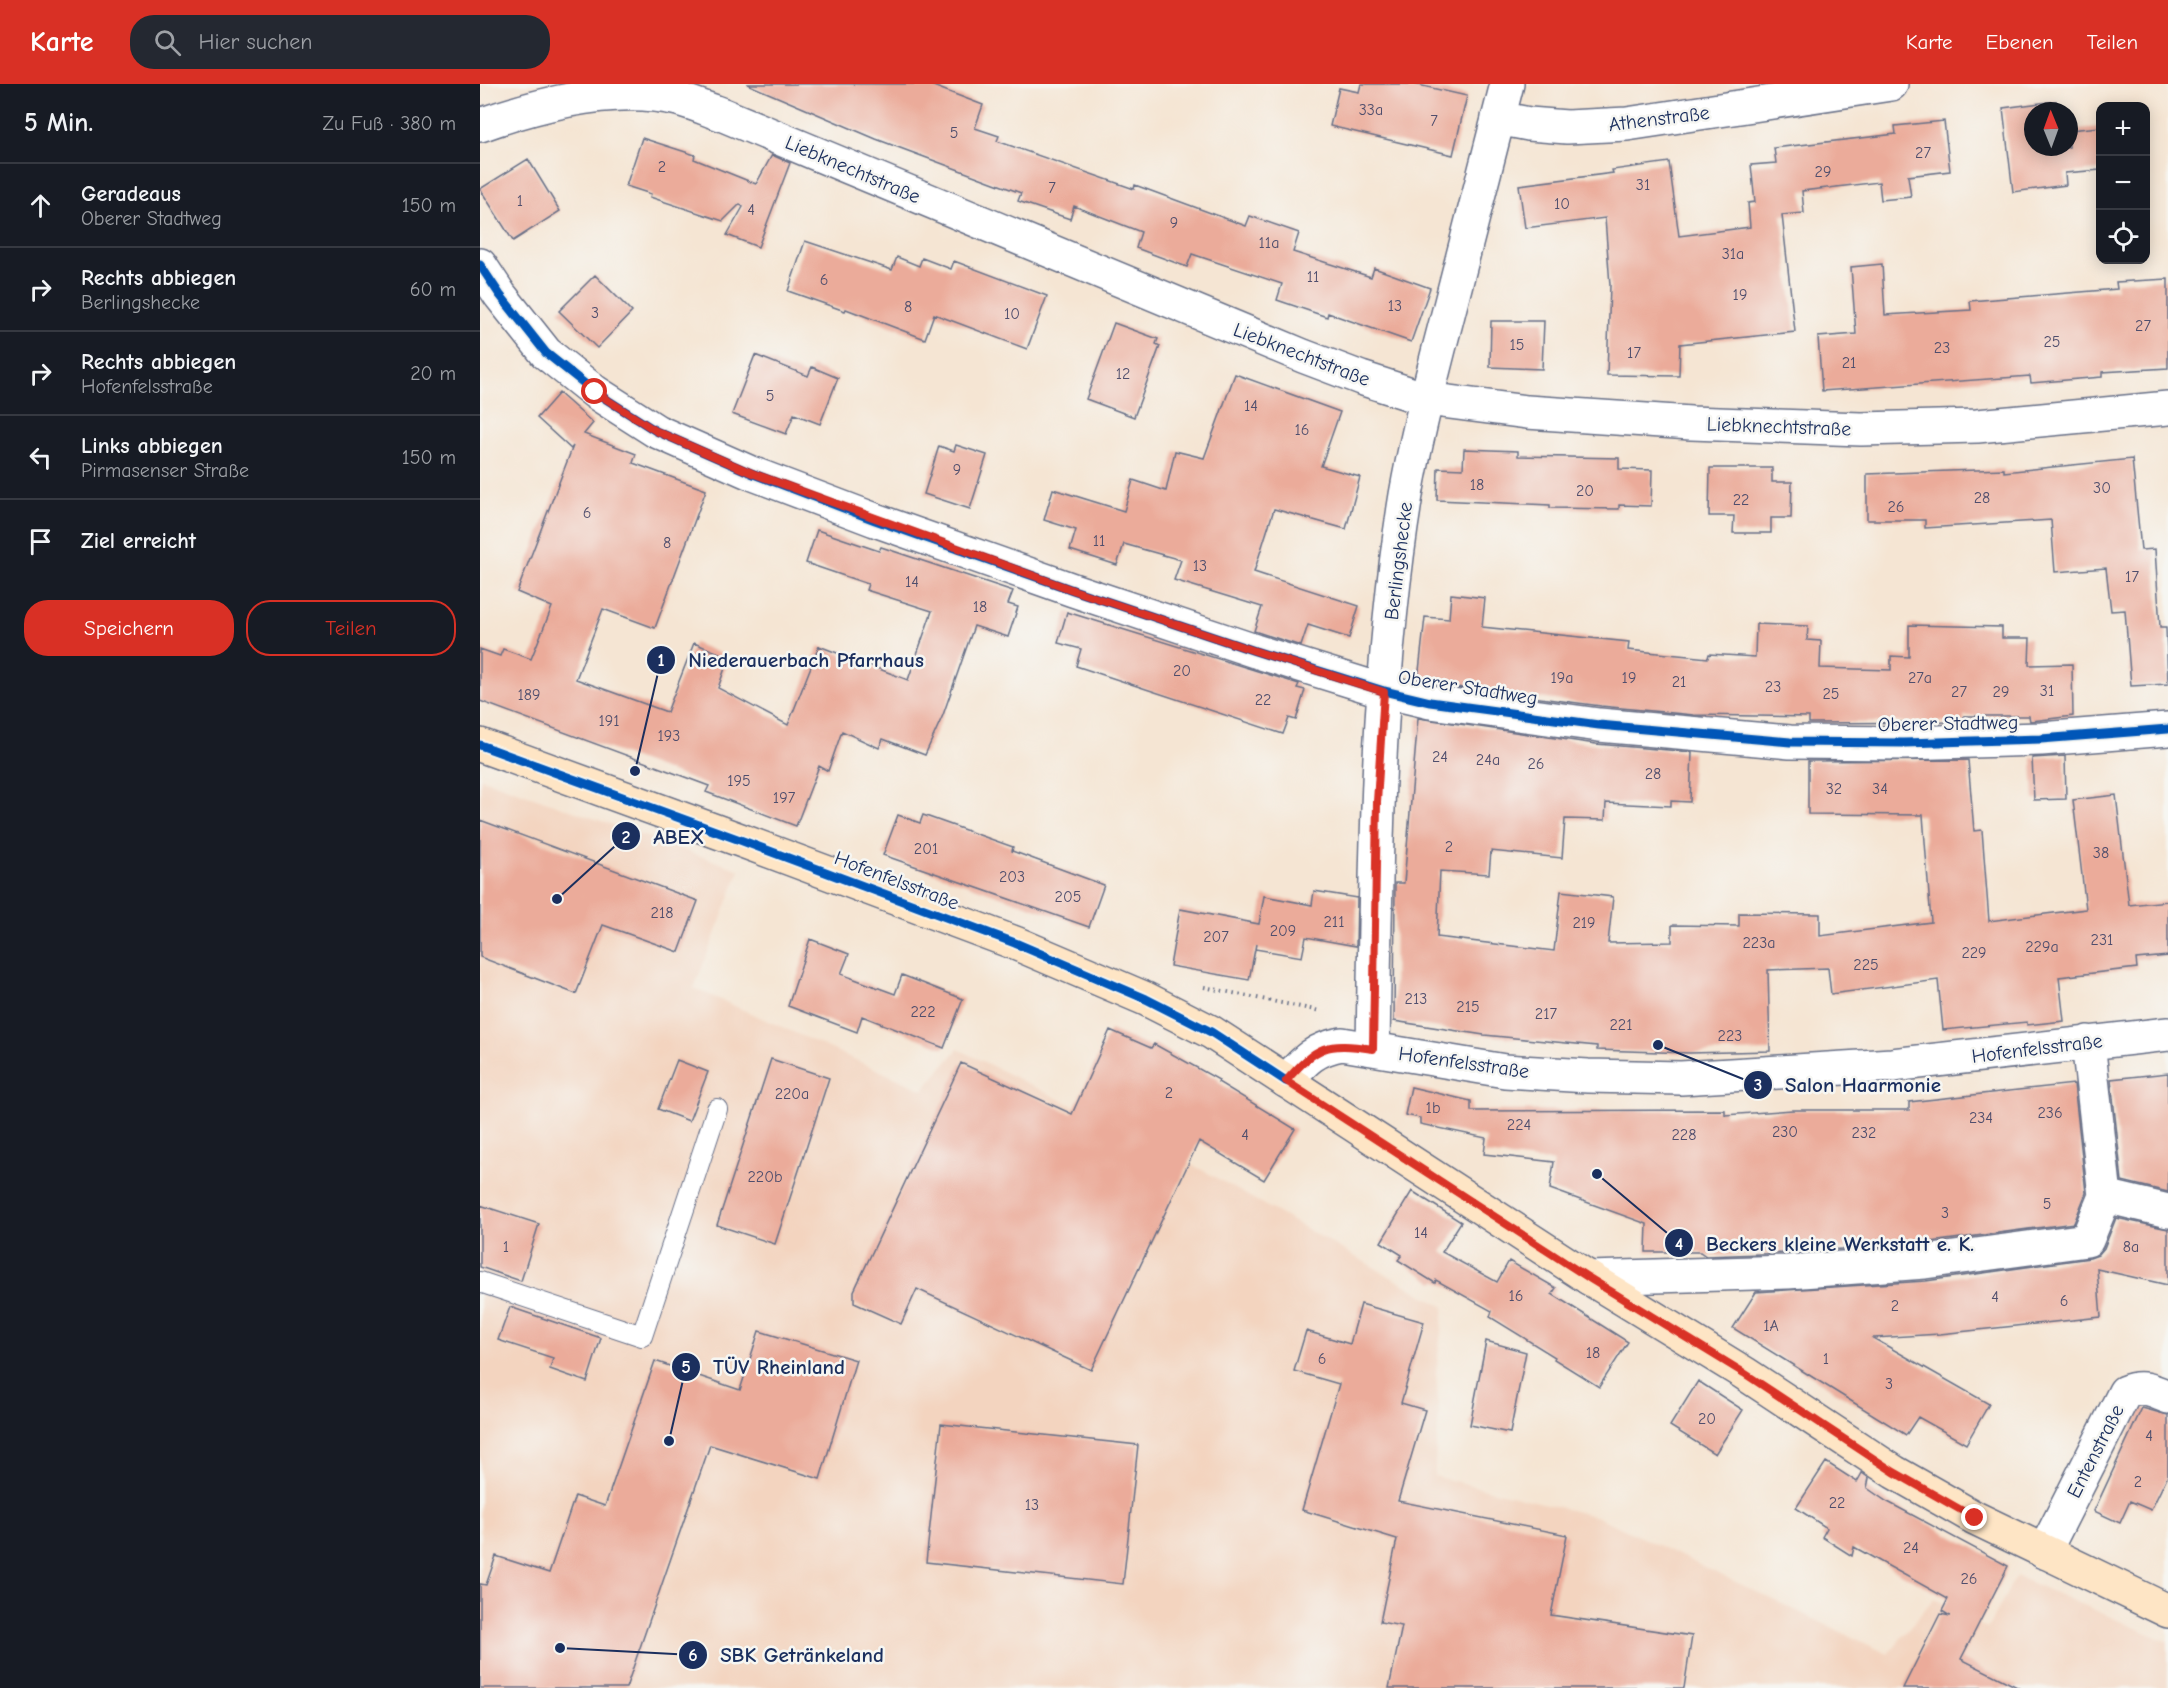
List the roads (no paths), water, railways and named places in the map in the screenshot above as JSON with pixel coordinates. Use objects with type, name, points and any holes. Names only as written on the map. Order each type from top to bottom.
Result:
[{"type":"main road","name":"Hofenfelsstraße","points":[[480,745],[1026,948],[1146,999],[1211,1032],[1286,1081]]},
{"type":"main road","points":[[1286,1081],[1589,1278],[1744,1373],[1894,1472],[1975,1518],[2168,1611]]},
{"type":"street","name":"Berlingshecke","points":[[1373,1036],[1377,802],[1384,692],[1396,566],[1407,492],[1426,399],[1507,84]]},
{"type":"street","name":"Athenstraße","points":[[1498,118],[1529,124],[1567,127],[1627,124],[1891,84]]},
{"type":"street","name":"Liebknechtstraße","points":[[480,125],[524,109],[577,99],[630,94],[676,99],[721,114],[1303,356],[1426,399],[1527,412],[1679,422],[1861,429],[1977,426],[2168,408]]},
{"type":"street","name":"Oberer Stadtweg","points":[[480,265],[500,295],[546,353],[595,392],[656,431],[752,473],[875,520],[1073,590],[1384,692],[1430,702],[1599,725],[1790,742],[1915,743],[2041,739],[2168,729]]},
{"type":"street","name":"Hofenfelsstraße","points":[[1286,1081],[1307,1058],[1325,1047],[1373,1036],[1505,1071],[1681,1078],[1892,1065],[2168,1034]]},
{"type":"street","points":[[1589,1278],[1799,1271],[1925,1262],[2087,1240],[2105,1196],[2088,1042]]},
{"type":"street","points":[[2105,1196],[2168,1211]]},
{"type":"street","name":"Entenstraße","points":[[2044,1552],[2125,1392],[2136,1387],[2152,1390],[2168,1397]]},
{"type":"lane","points":[[480,1282],[642,1336],[717,1109]]},
{"type":"place","name":"Niederauerbach Pfarrhaus","points":[[635,771]]},
{"type":"place","name":"ABEX","points":[[557,899]]},
{"type":"place","name":"Salon Haarmonie","points":[[1658,1045]]},
{"type":"place","name":"Beckers kleine Werkstatt e. K.","points":[[1597,1174]]},
{"type":"place","name":"TÜV Rheinland","points":[[669,1441]]},
{"type":"place","name":"SBK Getränkeland","points":[[560,1648]]}]
